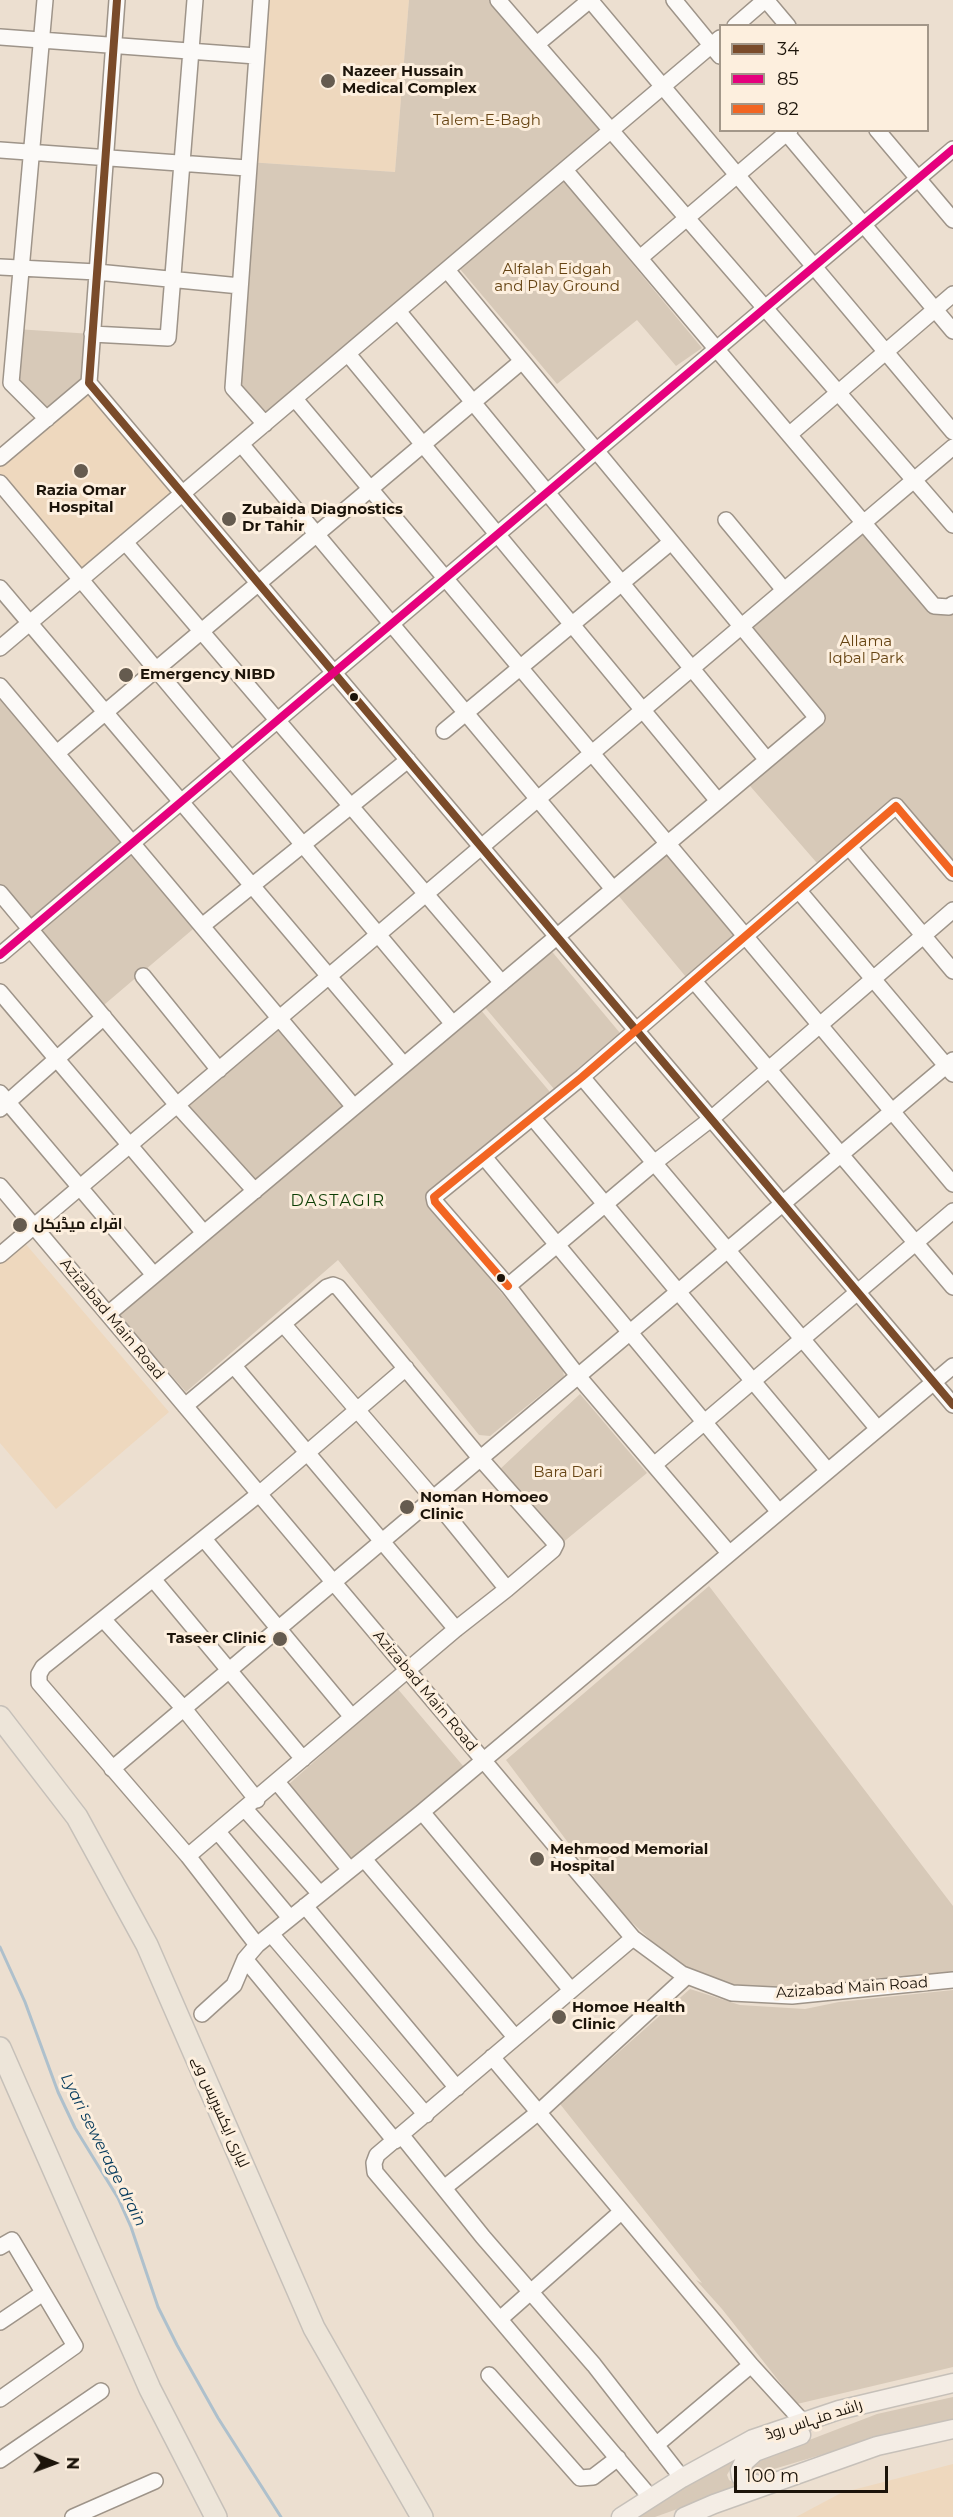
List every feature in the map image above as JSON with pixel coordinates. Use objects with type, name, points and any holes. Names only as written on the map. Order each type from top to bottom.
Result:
[{"type":"highway","name":"لیاری ایکسپریس وے","points":[[0,1717],[77,1817],[147,1945],[314,2328],[422,2517]]},
{"type":"highway","points":[[0,2048],[150,2389],[216,2517]]},
{"type":"main road","name":"راشد منہاس روڈ","points":[[621,2517],[682,2478],[753,2439],[864,2404],[953,2383]]},
{"type":"main road","points":[[764,2486],[741,2477],[740,2470],[744,2462],[755,2452],[835,2422],[864,2404]]},
{"type":"main road","points":[[684,2517],[877,2446],[953,2429]]},
{"type":"street","points":[[45,0],[33,152],[6,382],[46,419]]},
{"type":"street","points":[[117,0],[89,383],[953,1405]]},
{"type":"street","points":[[92,334],[168,338],[195,0]]},
{"type":"street","points":[[261,0],[233,388],[265,424]]},
{"type":"street","points":[[498,0],[953,525]]},
{"type":"street","points":[[537,45],[590,0],[953,432]]},
{"type":"street","points":[[0,648],[663,86],[718,46],[674,0]]},
{"type":"street","points":[[737,24],[765,0],[786,24]]},
{"type":"street","points":[[0,37],[256,56]]},
{"type":"street","points":[[640,258],[787,132],[953,331]]},
{"type":"street","points":[[879,132],[953,220]]},
{"type":"street","points":[[0,955],[953,149]]},
{"type":"street","points":[[0,150],[248,168]]},
{"type":"street","points":[[565,170],[934,606],[949,608],[953,604]]},
{"type":"street","points":[[0,267],[97,272],[240,286]]},
{"type":"street","points":[[108,1314],[817,718],[447,270]]},
{"type":"street","points":[[790,434],[953,294]]},
{"type":"street","points":[[398,311],[767,760]]},
{"type":"street","points":[[348,354],[718,801]]},
{"type":"street","points":[[57,753],[522,361]]},
{"type":"street","points":[[0,458],[89,383]]},
{"type":"street","points":[[295,399],[953,1184]]},
{"type":"street","points":[[241,444],[613,889]]},
{"type":"street","points":[[0,1255],[953,447]]},
{"type":"street","points":[[0,483],[453,1024]]},
{"type":"street","points":[[726,520],[784,590]]},
{"type":"street","points":[[125,542],[502,983]]},
{"type":"street","points":[[444,730],[671,542]]},
{"type":"street","points":[[0,588],[404,1065]]},
{"type":"street","points":[[0,686],[354,1107]]},
{"type":"street","points":[[202,926],[408,760]]},
{"type":"street","points":[[729,1553],[578,1376],[508,1286],[433,1200],[582,1077],[896,806],[953,873]]},
{"type":"street","points":[[849,848],[953,971]]},
{"type":"street","points":[[112,1769],[185,1710],[333,1582],[892,1111],[951,1067],[800,891]]},
{"type":"street","points":[[0,893],[177,1105],[255,1191]]},
{"type":"street","points":[[508,1286],[654,1163],[711,1119],[953,910]]},
{"type":"street","points":[[143,976],[219,1070]]},
{"type":"street","points":[[694,981],[953,1287]]},
{"type":"street","points":[[0,992],[204,1233]]},
{"type":"street","points":[[104,1017],[57,1059],[3,1101],[154,1275]]},
{"type":"street","points":[[582,1077],[878,1429]]},
{"type":"street","points":[[533,1118],[828,1471]]},
{"type":"street","points":[[485,1158],[779,1512]]},
{"type":"street","name":"Azizabad Main Road","points":[[0,1186],[633,1938],[687,1976],[732,1993],[792,1996],[953,1980]]},
{"type":"street","points":[[654,1465],[953,1211]]},
{"type":"street","points":[[185,1406],[327,1287],[333,1285],[338,1287],[480,1458],[556,1544],[553,1550],[188,1856]]},
{"type":"street","points":[[284,1325],[433,1498],[507,1589]]},
{"type":"street","points":[[234,1366],[456,1629]]},
{"type":"street","points":[[202,2014],[234,1985],[245,1959],[257,1945],[422,1812],[953,1366]]},
{"type":"street","points":[[257,1945],[188,1856],[39,1683],[39,1674],[43,1667],[259,1494],[406,1368]]},
{"type":"street","points":[[204,1539],[352,1717]]},
{"type":"street","points":[[153,1579],[303,1759]]},
{"type":"street","points":[[103,1619],[185,1710],[251,1805],[320,1894]]},
{"type":"street","points":[[277,1782],[350,1870]]},
{"type":"street","points":[[422,1812],[571,1990]]},
{"type":"street","points":[[218,1832],[290,1918]]},
{"type":"street","points":[[364,1859],[515,2037]]},
{"type":"street","points":[[305,1906],[457,2088]]},
{"type":"street","points":[[272,1934],[426,2115]]},
{"type":"street","points":[[633,1938],[377,2155],[374,2163],[375,2172],[651,2498]]},
{"type":"street","points":[[245,1959],[594,2365],[682,2478]]},
{"type":"street","points":[[444,2188],[540,2111],[687,1976]]},
{"type":"street","points":[[492,2057],[540,2111],[621,2212],[751,2365],[803,2422]]},
{"type":"street","points":[[500,2319],[529,2290],[621,2212]]},
{"type":"street","points":[[0,2247],[12,2240],[75,2346],[0,2399]]},
{"type":"street","points":[[0,2322],[43,2293]]},
{"type":"street","points":[[656,2445],[751,2365]]},
{"type":"street","points":[[489,2375],[580,2478],[593,2477],[618,2458]]},
{"type":"street","points":[[0,2460],[100,2391]]},
{"type":"street","points":[[74,2517],[155,2481]]},
{"type":"shaded area","name":"Nazeer Hussain Medical Complex","points":[[261,0],[409,0],[395,172],[248,162]]},
{"type":"shaded area","name":"Razia Omar Hospital","points":[[89,383],[182,494],[81,579],[0,483],[0,458]]},
{"type":"shaded area","points":[[24,1242],[169,1412],[56,1509],[0,1443],[0,1263]]},
{"type":"shaded area","points":[[953,2464],[953,2517],[796,2517],[841,2493]]},
{"type":"green space","name":"Talem-E-Bagh","points":[[409,0],[498,0],[611,131],[265,424],[233,388],[248,162],[395,172]]},
{"type":"green space","name":"Alfalah Eidgah and Play Ground","points":[[563,180],[702,348],[676,366],[637,320],[557,384],[460,269]]},
{"type":"green space","points":[[16,329],[92,334],[89,383],[47,419],[11,383]]},
{"type":"green space","name":"Allama Iqbal Park","points":[[864,522],[934,606],[953,604],[953,873],[896,806],[823,870],[744,779],[817,718],[741,626]]},
{"type":"green space","points":[[0,686],[199,924],[98,1010],[0,893]]},
{"type":"green space","points":[[668,843],[746,937],[691,983],[613,889]]},
{"type":"green space","points":[[549,948],[620,1033],[554,1089],[483,1005]]},
{"type":"green space","points":[[480,1009],[550,1092],[430,1192],[426,1201],[562,1367],[564,1376],[490,1436],[479,1435],[338,1260],[186,1392],[117,1313]]},
{"type":"green space","points":[[280,1018],[354,1107],[255,1191],[177,1105]]},
{"type":"green space","name":"Bara Dari","points":[[580,1394],[647,1473],[561,1544],[498,1471]]},
{"type":"green space","points":[[709,1586],[953,1906],[953,1974],[761,1991],[704,1980],[664,1953],[618,1909],[506,1760]]},
{"type":"green space","points":[[397,1688],[464,1767],[351,1864],[289,1784]]},
{"type":"green space","points":[[690,1989],[740,2005],[805,2009],[839,2002],[953,1990],[953,2367],[797,2404],[722,2309],[696,2280],[702,2283],[560,2104]]},
{"type":"green space","points":[[953,2397],[953,2425],[851,2446],[757,2474],[750,2473],[748,2469],[752,2462],[877,2414]]},
{"type":"green space","points":[[738,2455],[727,2475],[729,2480],[742,2488],[655,2517],[636,2517],[686,2484]]},
{"type":"waterway","name":"Lyari sewerage drain","points":[[0,1947],[25,2002],[58,2092],[75,2128],[118,2198],[131,2227],[158,2307],[218,2418],[281,2517]]},
{"type":"transit line","name":"34","points":[[117,0],[89,383],[953,1405]]},
{"type":"transit line","name":"85","points":[[0,955],[953,149]]},
{"type":"transit line","name":"82","points":[[508,1286],[435,1202],[434,1197],[582,1077],[896,806],[953,873]]},
{"type":"place","name":"Nazeer Hussain Medical Complex","points":[[328,81]]},
{"type":"place","name":"Razia Omar Hospital","points":[[81,471]]},
{"type":"place","name":"Zubaida Diagnostics Dr Tahir","points":[[229,519]]},
{"type":"place","name":"Emergency NIBD","points":[[126,675]]},
{"type":"place","name":"اقراء میڈیکل","points":[[20,1225]]},
{"type":"place","name":"Noman Homoeo Clinic","points":[[407,1507]]},
{"type":"place","name":"Taseer Clinic","points":[[280,1639]]},
{"type":"place","name":"Mehmood Memorial Hospital","points":[[537,1859]]},
{"type":"place","name":"Homoe Health Clinic","points":[[559,2017]]},
{"type":"district","name":"DASTAGIR","points":[[338,1201]]}]
